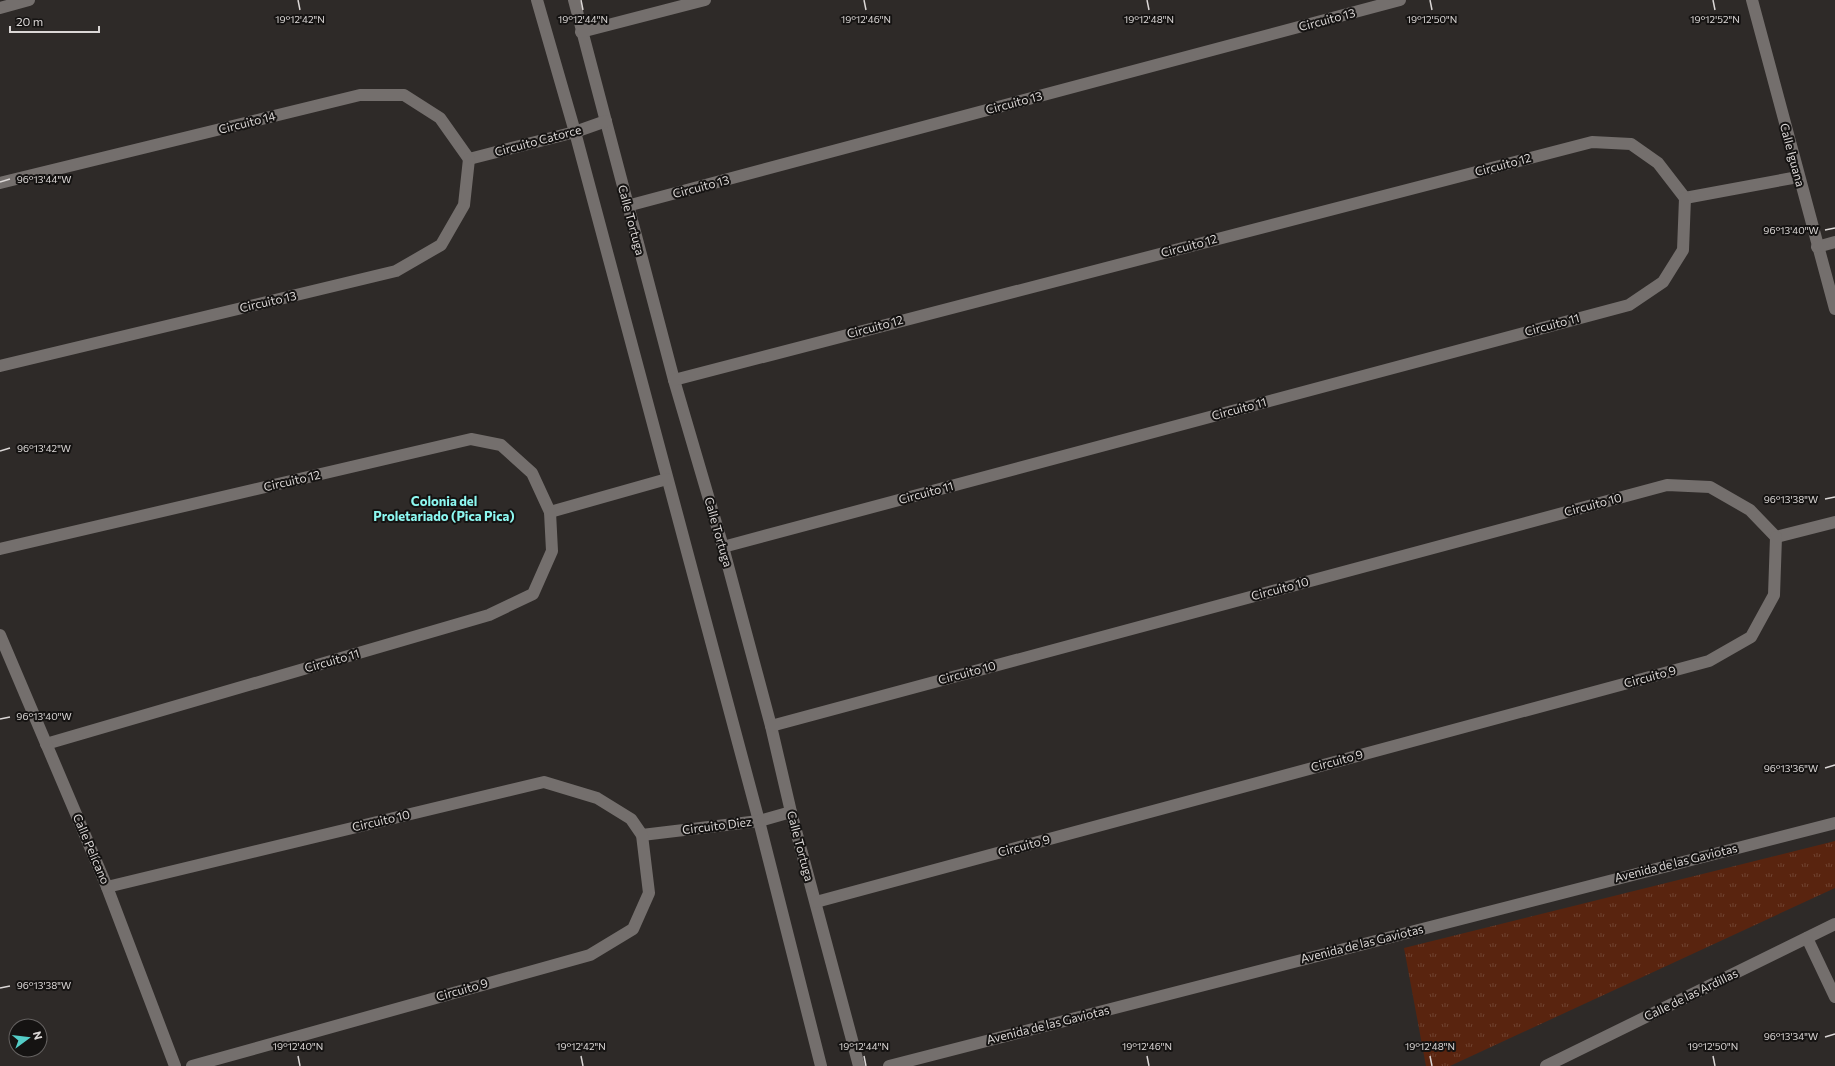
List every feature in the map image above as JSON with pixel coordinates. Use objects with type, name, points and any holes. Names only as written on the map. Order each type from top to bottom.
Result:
[{"type":"street","points":[[0,8],[29,0]]},
{"type":"street","points":[[537,0],[575,132],[759,821],[821,1066]]},
{"type":"street","name":"Calle Tortuga","points":[[574,0],[674,380],[723,548],[771,726],[791,812],[859,1066]]},
{"type":"street","points":[[582,32],[705,0]]},
{"type":"street","name":"Circuito 13","points":[[627,206],[1400,0]]},
{"type":"street","name":"Calle Iguana","points":[[1752,0],[1798,178],[1835,309]]},
{"type":"street","name":"Circuito 14","points":[[0,183],[360,95],[404,95],[440,118],[469,159]]},
{"type":"street","name":"Circuito Catorce","points":[[469,159],[575,132],[606,121]]},
{"type":"street","name":"Circuito 12","points":[[674,380],[1592,142],[1631,144],[1658,163],[1685,198]]},
{"type":"street","name":"Circuito 13","points":[[0,366],[396,271],[442,245],[464,206],[469,159]]},
{"type":"street","points":[[1685,198],[1798,178]]},
{"type":"street","name":"Circuito 11","points":[[723,548],[1629,305],[1663,282],[1683,250],[1685,198]]},
{"type":"street","points":[[1817,247],[1835,242]]},
{"type":"street","name":"Circuito 12","points":[[0,549],[471,439],[501,445],[532,473],[550,512]]},
{"type":"street","points":[[550,512],[667,479]]},
{"type":"street","name":"Circuito 10","points":[[771,726],[1667,485],[1710,487],[1750,510],[1776,537]]},
{"type":"street","name":"Circuito 11","points":[[46,744],[489,615],[533,594],[552,551],[550,512]]},
{"type":"street","points":[[1776,537],[1835,522]]},
{"type":"street","name":"Circuito 9","points":[[816,902],[1709,661],[1751,637],[1774,595],[1776,537]]},
{"type":"street","name":"Calle Pelícano","points":[[0,635],[107,887],[175,1066]]},
{"type":"street","name":"Circuito 10","points":[[107,887],[544,782],[597,798],[631,820],[642,835]]},
{"type":"street","name":"Circuito Diez","points":[[642,835],[759,821],[791,812]]},
{"type":"street","name":"Avenida de las Gaviotas","points":[[889,1066],[1835,822]]},
{"type":"street","name":"Circuito 9","points":[[192,1066],[590,955],[633,929],[646,901],[649,893],[642,835]]},
{"type":"street","name":"Calle de las Ardillas","points":[[1546,1066],[1835,924]]},
{"type":"street","points":[[1807,938],[1835,997]]},
{"type":"green space","points":[[1835,841],[1835,888],[1450,1066],[1426,1066],[1404,948]]},
{"type":"district","name":"Colonia del Proletariado (Pica Pica)","points":[[444,508]]}]
